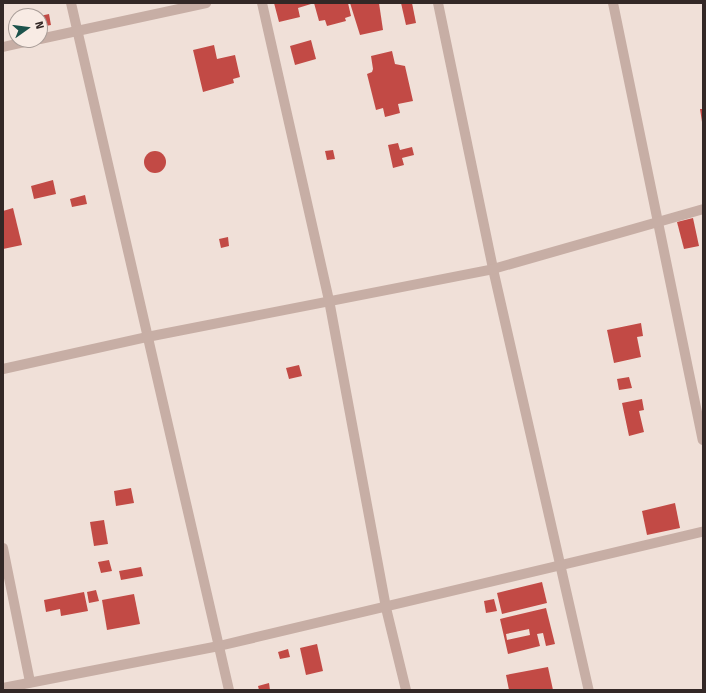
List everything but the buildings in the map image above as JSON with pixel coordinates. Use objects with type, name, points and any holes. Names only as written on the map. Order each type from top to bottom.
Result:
[{"type":"street","points":[[71,3],[229,690]]},
{"type":"street","points":[[48,37],[206,3]]},
{"type":"street","points":[[262,3],[329,300],[386,608],[406,690]]},
{"type":"street","points":[[438,3],[493,269],[559,567],[588,690]]},
{"type":"street","points":[[612,3],[660,222],[703,440]]},
{"type":"street","points":[[3,369],[147,337],[329,300],[493,269],[703,209]]},
{"type":"street","points":[[3,688],[220,646],[703,532]]},
{"type":"street","points":[[3,548],[30,682]]}]
